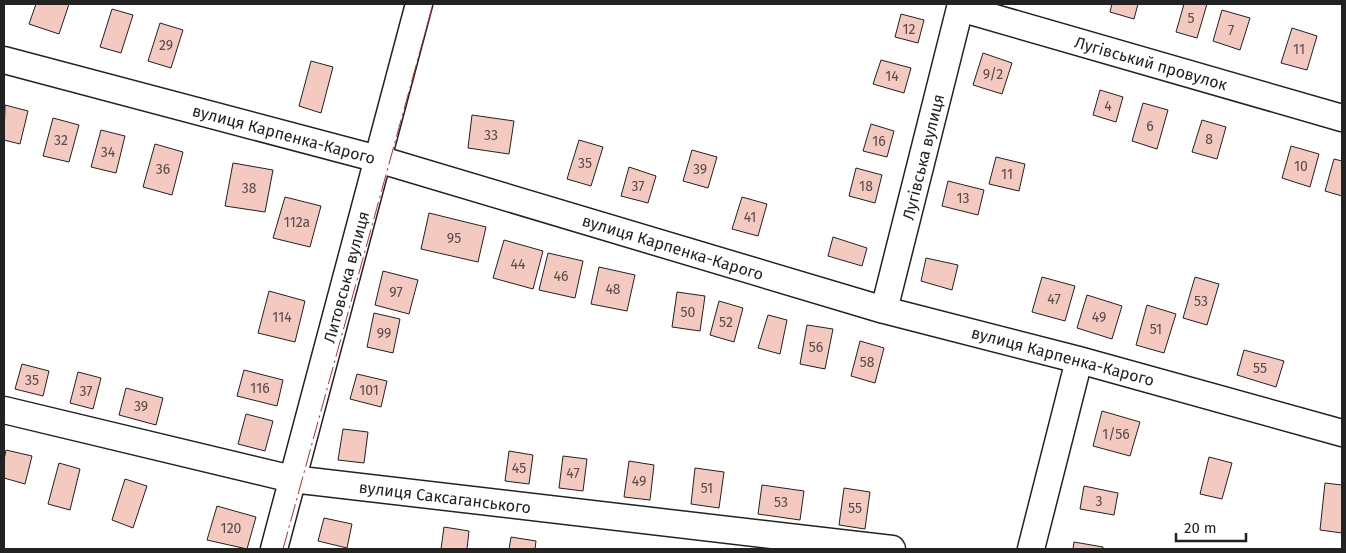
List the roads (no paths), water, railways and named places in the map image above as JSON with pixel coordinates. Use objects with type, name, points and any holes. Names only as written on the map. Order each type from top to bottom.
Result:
[{"type":"street","name":"Литовська вулиця","points":[[274,549],[419,4]]},
{"type":"street","name":"Лугівський провулок","points":[[960,6],[1342,118]]},
{"type":"street","name":"Лугівська вулиця","points":[[884,310],[960,6]]},
{"type":"street","name":"вулиця Карпенка-Карого","points":[[4,60],[378,159],[884,310],[1080,360],[1342,433]]},
{"type":"street","points":[[1031,549],[1080,360]]},
{"type":"street","name":"вулиця Саксаганського","points":[[4,410],[292,479],[892,549]]}]
